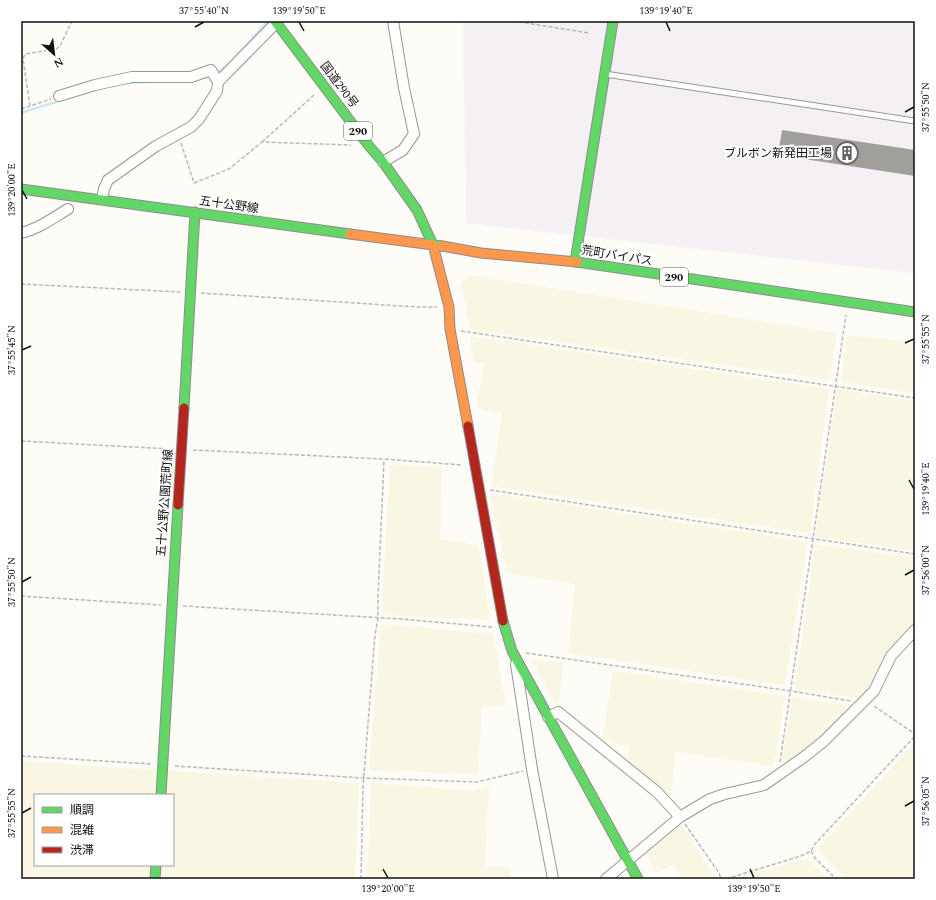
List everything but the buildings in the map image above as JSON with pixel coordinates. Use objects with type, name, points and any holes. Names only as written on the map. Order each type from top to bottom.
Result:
[{"type":"main road","name":"国道290号","points":[[276,21],[383,162],[417,210],[433,245],[449,308],[450,329],[504,627],[514,654],[638,879]]},
{"type":"main road","points":[[574,262],[614,21]]},
{"type":"main road","name":"五十公野線","points":[[21,189],[433,245]]},
{"type":"main road","name":"五十公野公園荒町線","points":[[160,794],[195,212]]},
{"type":"main road","name":"荒町バイパス","points":[[433,245],[481,252],[574,262],[915,312]]},
{"type":"main road","points":[[155,879],[156,866]]},
{"type":"street","points":[[102,199],[108,180],[156,146],[191,127],[199,119],[216,91],[218,82],[276,21]]},
{"type":"street","points":[[383,162],[403,150],[414,134],[404,88],[394,21]]},
{"type":"street","points":[[59,96],[95,85],[132,77],[190,77],[212,70],[218,82]]},
{"type":"street","points":[[21,233],[27,232],[44,224],[68,209]]},
{"type":"street","points":[[606,879],[680,817],[710,799],[764,785],[778,777],[824,741],[874,691],[891,656],[915,630]]},
{"type":"street","points":[[514,654],[532,769],[552,879]]},
{"type":"street","points":[[548,717],[558,712],[657,792],[680,817]]},
{"type":"lane","points":[[605,74],[915,121]]},
{"type":"path","points":[[30,106],[23,59],[25,54],[56,49],[60,46],[72,21]]},
{"type":"path","points":[[513,21],[589,33]]},
{"type":"path","points":[[178,135],[194,184],[229,169],[262,142],[324,86]]},
{"type":"path","points":[[21,109],[59,96]]},
{"type":"path","points":[[262,142],[354,145]]},
{"type":"path","points":[[21,284],[190,292],[449,308]]},
{"type":"path","points":[[778,777],[834,386],[848,303]]},
{"type":"path","points":[[450,329],[915,398]]},
{"type":"path","points":[[21,441],[384,459],[475,466]]},
{"type":"path","points":[[361,879],[364,778],[375,635],[378,618],[384,459]]},
{"type":"path","points":[[479,488],[915,554]]},
{"type":"path","points":[[21,596],[401,619],[504,627]]},
{"type":"path","points":[[514,654],[791,691],[871,704],[915,735],[815,844],[811,851],[800,856],[726,879]]},
{"type":"path","points":[[21,756],[364,778],[477,782],[532,769]]},
{"type":"path","points":[[680,817],[720,873],[722,879]]},
{"type":"path","points":[[811,851],[815,858],[836,879]]},
{"type":"shaded area","points":[[463,21],[915,21],[915,273],[466,223]]},
{"type":"shaded area","points":[[469,275],[837,333],[830,380],[470,329],[461,284]]},
{"type":"shaded area","points":[[847,335],[915,343],[915,393],[841,382]]},
{"type":"shaded area","points":[[470,336],[829,389],[810,533],[491,486],[502,414],[476,408],[484,363],[473,362]]},
{"type":"shaded area","points":[[837,389],[915,401],[915,551],[815,537]]},
{"type":"shaded area","points":[[390,465],[442,467],[440,539],[479,545],[490,620],[381,615]]},
{"type":"shaded area","points":[[490,493],[808,542],[785,685],[568,653],[575,584],[507,573]]},
{"type":"shaded area","points":[[815,544],[915,558],[915,622],[890,650],[866,691],[857,698],[795,689]]},
{"type":"shaded area","points":[[381,624],[493,634],[506,705],[482,707],[478,774],[369,770]]},
{"type":"shaded area","points":[[531,659],[563,663],[559,704],[555,705]]},
{"type":"shaded area","points":[[613,671],[785,696],[774,766],[676,752],[671,790],[665,794],[641,771],[627,765],[630,747],[602,740]]},
{"type":"shaded area","points":[[792,697],[844,705],[845,713],[834,726],[818,740],[786,764],[782,760]]},
{"type":"shaded area","points":[[915,742],[915,879],[846,879],[817,849]]},
{"type":"shaded area","points":[[21,761],[156,770],[155,794],[34,794],[34,866],[151,866],[151,879],[21,879]]},
{"type":"shaded area","points":[[166,771],[359,783],[355,879],[159,879],[160,866],[174,866],[174,794],[164,794]]},
{"type":"shaded area","points":[[371,783],[473,791],[489,787],[485,866],[511,868],[511,879],[367,879]]},
{"type":"shaded area","points":[[682,824],[716,879],[683,879],[673,865],[655,873],[647,854]]},
{"type":"shaded area","points":[[807,858],[828,879],[734,879]]},
{"type":"waterway","points":[[216,74],[229,64],[266,23]]},
{"type":"waterway","points":[[191,81],[211,76]]},
{"type":"waterway","points":[[125,83],[148,82]]},
{"type":"waterway","points":[[21,113],[62,100]]},
{"type":"traffic: fast","points":[[275,21],[369,146],[383,162],[417,210],[433,245],[442,246]]},
{"type":"traffic: fast","points":[[575,262],[613,21]]},
{"type":"traffic: fast","points":[[21,189],[350,234]]},
{"type":"traffic: fast","points":[[184,408],[195,212]]},
{"type":"traffic: fast","points":[[577,262],[915,312]]},
{"type":"traffic: fast","points":[[161,794],[178,505]]},
{"type":"traffic: fast","points":[[503,621],[512,651],[638,879]]},
{"type":"traffic: fast","points":[[155,879],[156,866]]},
{"type":"traffic: slow","points":[[350,234],[433,245],[449,307],[450,329],[468,426]]},
{"type":"traffic: slow","points":[[442,246],[481,253],[577,262]]},
{"type":"traffic: jam","points":[[178,505],[184,408]]},
{"type":"traffic: jam","points":[[468,426],[503,621]]},
{"type":"place","name":"ブルボン新発田工場","points":[[847,153]]}]
